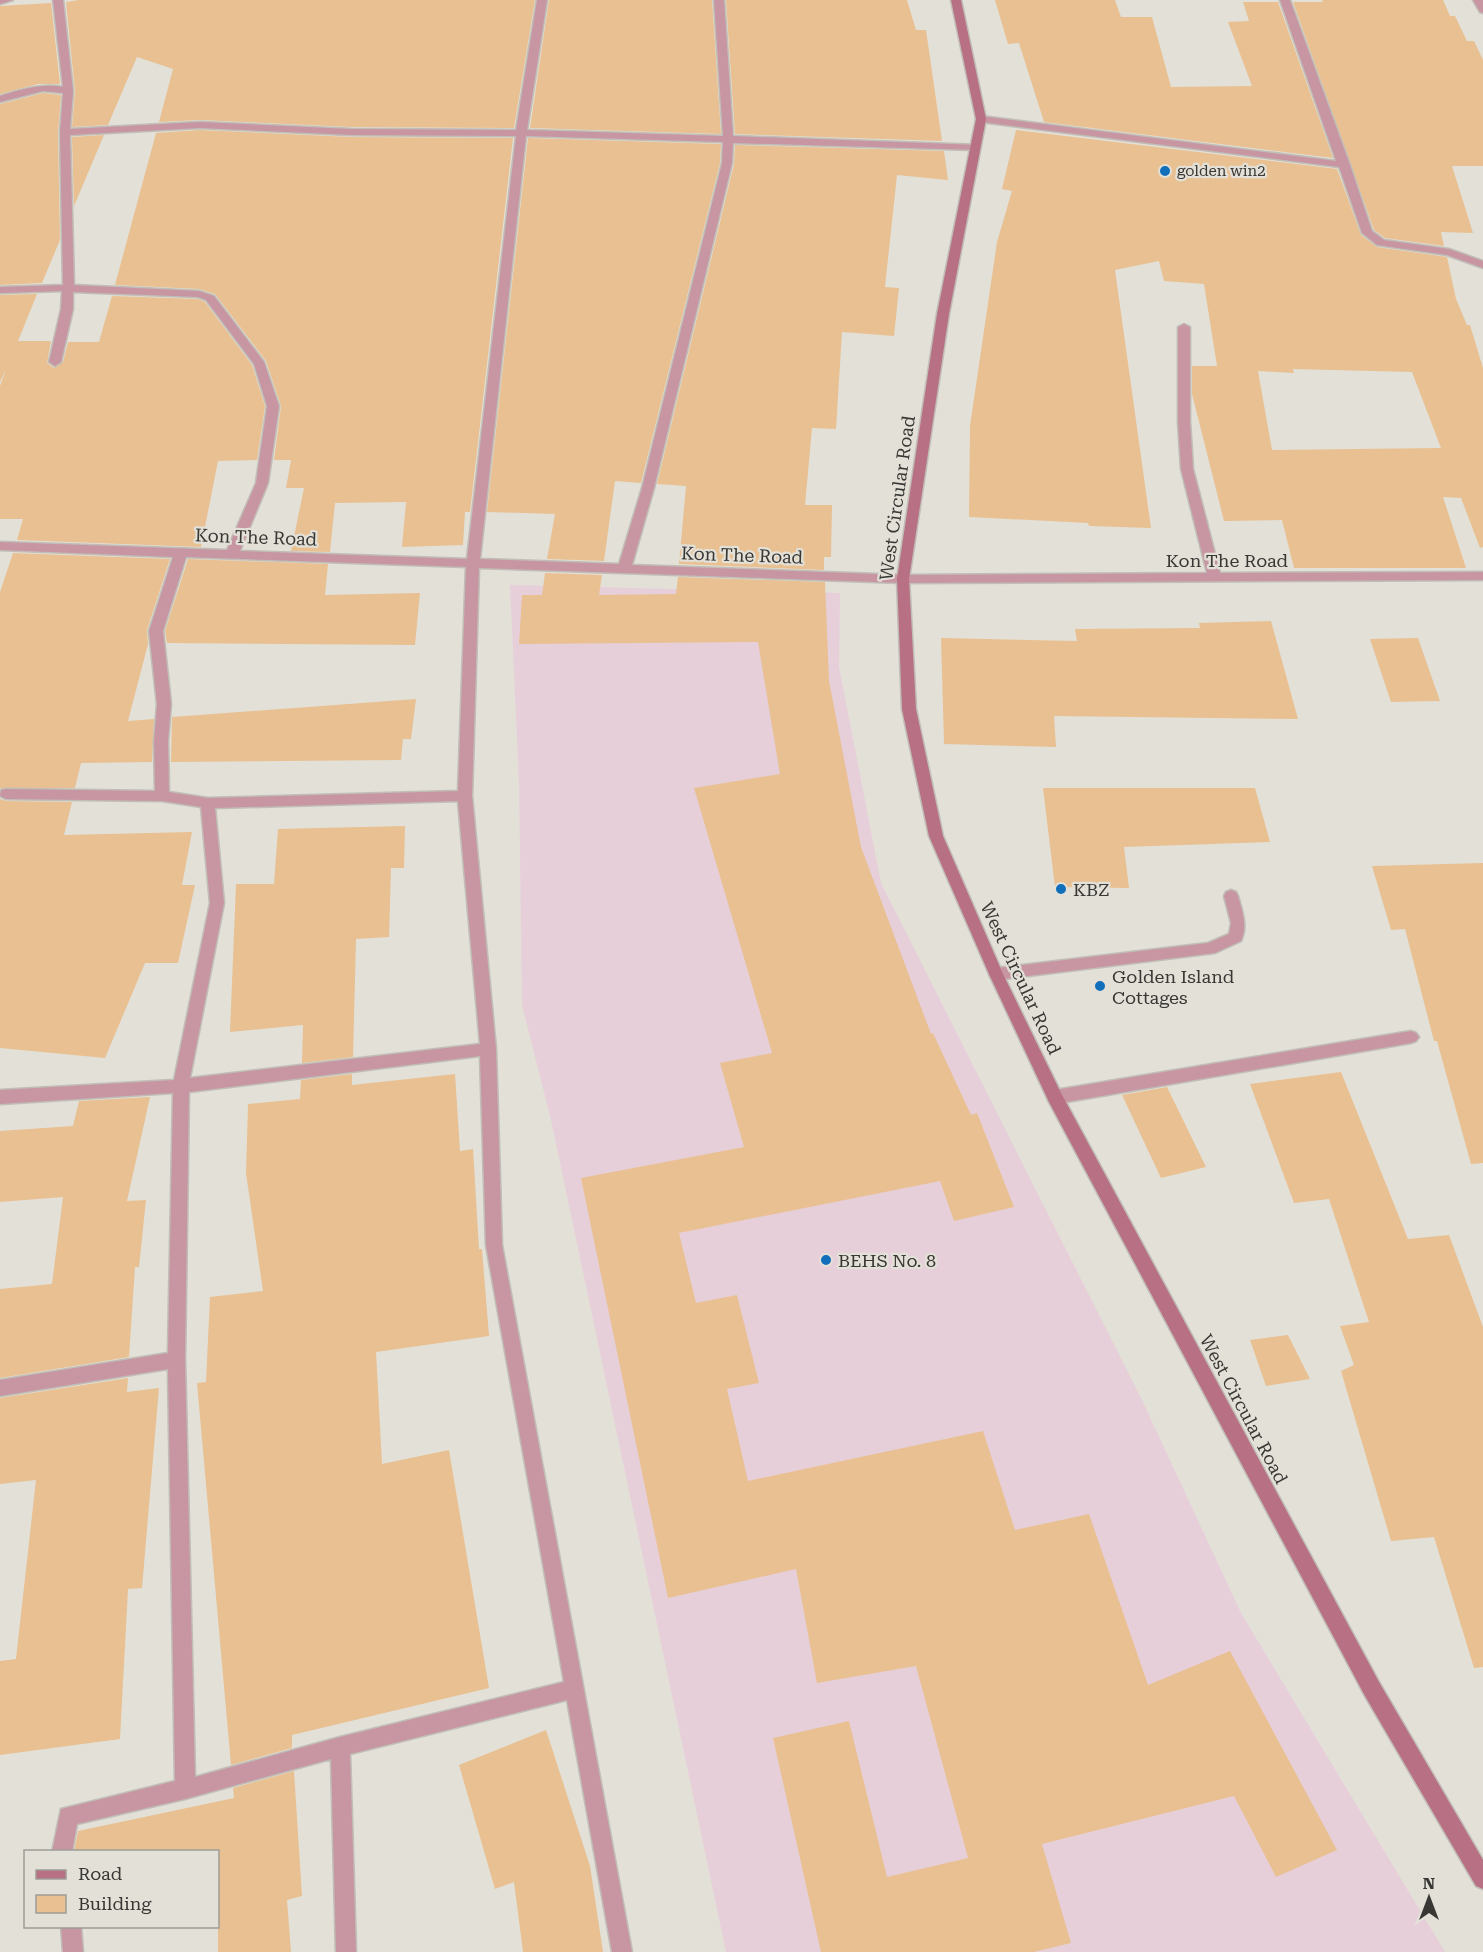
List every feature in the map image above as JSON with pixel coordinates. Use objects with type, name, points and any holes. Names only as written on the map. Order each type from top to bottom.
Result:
[{"type":"street","points":[[0,1],[8,0]]},
{"type":"street","points":[[55,362],[67,309],[68,288],[65,132],[68,91],[58,0]]},
{"type":"street","points":[[542,0],[520,133],[473,562],[465,796],[488,1049],[494,1245],[622,1952]]},
{"type":"street","points":[[624,569],[648,489],[727,163],[728,139],[719,0]]},
{"type":"street","name":"West Circular Road","points":[[956,0],[981,119],[943,314],[903,579],[909,709],[936,836],[996,974],[1055,1097],[1372,1689],[1483,1879]]},
{"type":"street","points":[[1285,0],[1345,165],[1367,233],[1381,243],[1449,252],[1483,265]]},
{"type":"street","points":[[1478,0],[1483,10]]},
{"type":"street","points":[[0,99],[45,88],[58,87],[68,91]]},
{"type":"street","points":[[981,119],[1345,165]]},
{"type":"street","points":[[65,132],[200,125],[351,132],[520,133],[976,147]]},
{"type":"street","points":[[0,290],[68,288],[206,295],[260,364],[273,406],[262,483],[232,554]]},
{"type":"street","points":[[1184,327],[1184,422],[1187,469],[1215,578]]},
{"type":"street","name":"Kon The Road","points":[[0,546],[903,579],[1483,576]]},
{"type":"street","points":[[162,796],[161,741],[164,704],[156,631],[181,552]]},
{"type":"street","points":[[6,794],[162,796],[208,803],[465,796]]},
{"type":"street","points":[[185,1789],[176,1360],[181,1086],[218,903],[208,803]]},
{"type":"street","points":[[996,974],[1210,949],[1236,937],[1238,923],[1231,896]]},
{"type":"street","points":[[1055,1097],[1411,1037]]},
{"type":"street","points":[[0,1097],[181,1086],[488,1049]]},
{"type":"street","points":[[0,1388],[176,1360]]},
{"type":"street","points":[[62,1850],[68,1815],[185,1789],[340,1747],[574,1689]]},
{"type":"street","points":[[340,1747],[346,1952]]},
{"type":"street","points":[[70,1928],[73,1952]]},
{"type":"shaded area","name":"BEHS No. 8","points":[[510,585],[840,593],[839,667],[881,883],[1142,1400],[1241,1613],[1445,1952],[726,1952],[551,1120],[522,1005],[519,783]]},
{"type":"building","points":[[79,0],[535,0],[514,128],[351,127],[200,120],[159,122],[173,69],[137,57],[108,125],[72,127],[75,91],[66,2]]},
{"type":"building","points":[[549,0],[712,0],[721,134],[530,128]]},
{"type":"building","points":[[726,0],[907,0],[916,30],[926,30],[942,141],[735,134]]},
{"type":"building","points":[[995,0],[1115,0],[1121,17],[1152,17],[1171,87],[1252,86],[1228,22],[1249,21],[1243,2],[1278,2],[1333,158],[1044,122],[1019,43],[1008,44]]},
{"type":"building","points":[[1322,0],[1443,0],[1450,16],[1455,16],[1467,41],[1474,41],[1483,60],[1483,166],[1452,166],[1473,233],[1441,232],[1444,246],[1385,238],[1374,230],[1293,2],[1323,2]]},
{"type":"building","points":[[51,3],[60,84],[38,84],[0,94],[0,6]]},
{"type":"building","points":[[43,93],[61,95],[58,132],[60,240],[42,283],[0,285],[0,104]]},
{"type":"building","points":[[200,130],[351,137],[513,138],[470,512],[465,512],[463,545],[402,547],[406,502],[335,503],[330,552],[291,551],[304,488],[286,488],[291,460],[274,460],[281,406],[266,361],[215,294],[199,289],[115,285],[156,133]]},
{"type":"building","points":[[1016,130],[1337,169],[1361,235],[1377,247],[1447,257],[1456,299],[1467,325],[1470,325],[1483,368],[1483,547],[1480,548],[1461,498],[1443,497],[1466,568],[1294,568],[1282,520],[1224,521],[1192,394],[1192,366],[1217,366],[1204,284],[1164,281],[1159,261],[1115,270],[1151,528],[969,517],[970,426],[997,242],[1012,191],[1002,189]],"holes":[[[1293,369],[1412,372],[1441,448],[1272,450],[1258,371],[1294,373]]]},
{"type":"building","points":[[104,135],[74,206],[72,137]]},
{"type":"building","points":[[528,138],[721,144],[720,163],[641,483],[615,481],[604,561],[547,559],[555,514],[487,512]]},
{"type":"building","points":[[735,145],[944,151],[948,180],[897,175],[885,287],[899,288],[894,336],[842,332],[836,429],[812,428],[805,505],[832,505],[831,557],[824,557],[824,570],[679,564],[686,486],[657,484],[734,164]]},
{"type":"building","points":[[37,294],[18,341],[51,341],[47,363],[54,368],[63,362],[68,342],[99,342],[112,296],[198,299],[205,302],[252,365],[265,406],[257,460],[218,461],[201,547],[17,540],[23,519],[0,519],[0,386],[6,369],[0,382],[0,295]]},
{"type":"building","points":[[13,553],[170,559],[147,630],[148,644],[128,721],[154,719],[152,762],[81,763],[75,788],[0,788],[0,592]]},
{"type":"building","points":[[188,559],[328,564],[325,595],[420,593],[415,645],[167,643],[165,631]]},
{"type":"building","points":[[545,573],[602,575],[599,595],[676,594],[678,577],[825,582],[829,681],[861,847],[931,1034],[933,1033],[971,1115],[977,1113],[1014,1207],[954,1221],[940,1181],[679,1233],[696,1303],[737,1295],[759,1383],[727,1389],[748,1481],[983,1431],[1015,1530],[1089,1514],[1148,1685],[1230,1651],[1337,1850],[1276,1877],[1234,1796],[1042,1844],[1071,1943],[1034,1952],[821,1952],[773,1738],[849,1721],[887,1877],[968,1858],[916,1666],[817,1683],[796,1569],[668,1598],[581,1178],[744,1147],[720,1063],[772,1053],[694,788],[780,774],[758,642],[519,644],[522,595],[542,595]]},
{"type":"building","points":[[1271,621],[1298,719],[1054,716],[1056,747],[944,744],[941,638],[1077,641],[1075,629],[1200,628],[1199,623]]},
{"type":"building","points":[[1418,638],[1440,701],[1391,702],[1370,639]]},
{"type":"building","points":[[416,699],[411,739],[403,739],[401,760],[171,762],[172,717]]},
{"type":"building","points":[[1043,788],[1255,788],[1270,842],[1124,847],[1129,888],[1055,887]]},
{"type":"building","points":[[0,799],[72,802],[64,835],[192,832],[182,885],[195,885],[178,963],[145,963],[105,1058],[0,1048]]},
{"type":"building","points":[[405,826],[404,868],[391,868],[389,937],[356,939],[353,1057],[302,1063],[303,1025],[230,1032],[236,884],[274,884],[278,829]]},
{"type":"building","points":[[1483,863],[1483,1163],[1471,1164],[1437,1041],[1434,1041],[1405,929],[1391,930],[1372,866]]},
{"type":"building","points":[[1341,1072],[1408,1239],[1449,1235],[1483,1327],[1483,1667],[1474,1668],[1434,1537],[1391,1541],[1341,1371],[1354,1365],[1340,1326],[1369,1322],[1329,1199],[1294,1203],[1250,1084]]},
{"type":"building","points":[[352,1074],[352,1085],[455,1074],[460,1151],[473,1149],[479,1249],[482,1249],[489,1336],[376,1352],[382,1464],[449,1450],[489,1688],[292,1735],[292,1748],[231,1765],[197,1383],[206,1382],[210,1297],[263,1291],[246,1173],[248,1104],[300,1099],[301,1080]]},
{"type":"building","points":[[1167,1087],[1206,1167],[1161,1178],[1122,1095]]},
{"type":"building","points":[[150,1097],[127,1201],[146,1200],[139,1267],[135,1267],[129,1357],[0,1378],[0,1289],[52,1284],[63,1197],[0,1202],[0,1131],[73,1126],[79,1101]]},
{"type":"building","points":[[1288,1335],[1310,1379],[1266,1386],[1250,1340]]},
{"type":"building","points":[[128,1378],[127,1392],[159,1388],[142,1588],[128,1589],[120,1739],[0,1755],[0,1661],[16,1659],[36,1480],[0,1484],[0,1398]]},
{"type":"building","points":[[546,1730],[590,1866],[603,1952],[523,1952],[514,1882],[495,1889],[459,1765]]},
{"type":"building","points":[[294,1771],[302,1896],[287,1900],[291,1952],[218,1952],[219,1850],[74,1850],[78,1831],[234,1798],[233,1788]]},
{"type":"place","name":"golden win2","points":[[1165,171]]},
{"type":"place","name":"KBZ","points":[[1061,889]]},
{"type":"place","name":"Golden Island Cottages","points":[[1100,986]]},
{"type":"place","name":"BEHS No. 8","points":[[826,1260]]}]
